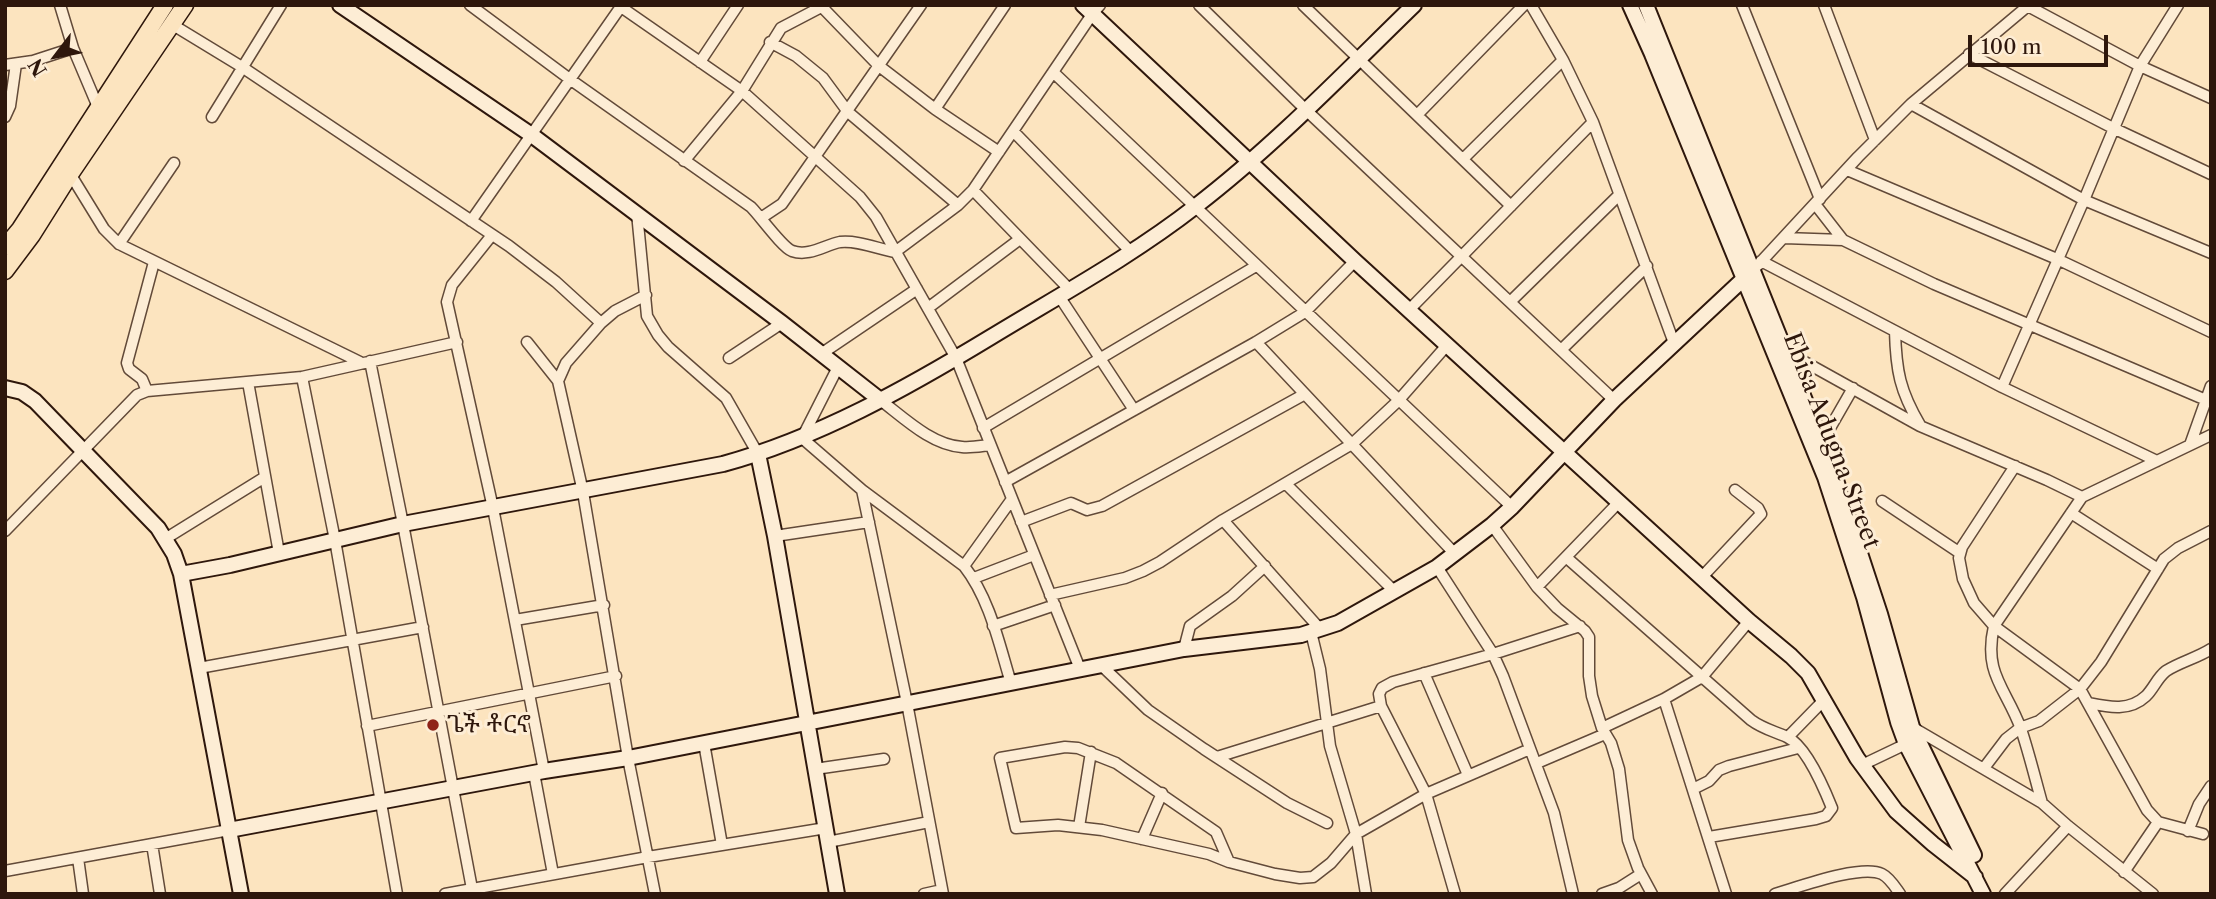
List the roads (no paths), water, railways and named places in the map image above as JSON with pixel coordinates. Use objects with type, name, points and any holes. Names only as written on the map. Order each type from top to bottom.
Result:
[{"type":"main road","points":[[5,271],[32,235],[98,107],[165,5]]},
{"type":"main road","points":[[5,247],[173,25],[185,5]]},
{"type":"street","points":[[60,5],[98,107]]},
{"type":"street","points":[[212,117],[281,5]]},
{"type":"street","points":[[341,5],[533,136],[782,323],[879,400],[943,442],[962,447],[990,445]]},
{"type":"street","points":[[470,5],[751,207],[791,251],[802,252],[841,242],[895,251],[958,205],[973,190],[999,152],[1092,8],[1355,261],[1749,621],[1800,664],[1825,699],[1863,765],[1896,811],[1933,845],[1975,877]]},
{"type":"street","points":[[700,62],[738,5]]},
{"type":"street","points":[[761,218],[782,204],[921,5]]},
{"type":"street","points":[[935,109],[1005,5]]},
{"type":"street","points":[[1199,5],[1307,111],[1614,400]]},
{"type":"street","points":[[1303,5],[1511,206]]},
{"type":"street","points":[[181,574],[404,524],[723,464],[802,438],[956,358],[1131,252],[1196,206],[1307,111],[1414,5]]},
{"type":"street","points":[[1418,114],[1524,5]]},
{"type":"street","points":[[1531,5],[1563,60],[1593,122],[1674,343]]},
{"type":"street","name":"Ebisa Adugna Street","points":[[1630,5],[1752,271],[1825,477],[1905,725],[1993,894]]},
{"type":"street","name":"Ebisa Adugna Street","points":[[1646,5],[1822,442],[1859,550],[1905,725],[1906,744],[1983,894]]},
{"type":"street","points":[[1742,5],[1818,201],[1843,240]]},
{"type":"street","points":[[1824,5],[1875,140]]},
{"type":"street","points":[[471,222],[621,6],[742,91],[868,206],[895,251],[956,358],[1080,670]]},
{"type":"street","points":[[684,161],[742,91],[781,28],[824,6],[880,65],[935,109],[999,152]]},
{"type":"street","points":[[5,871],[539,772],[628,758],[1184,649],[1301,635],[1338,622],[1437,568],[1492,525],[1614,400],[1752,271],[1911,104],[2028,6],[2140,66],[2211,98]]},
{"type":"street","points":[[2002,387],[2140,66],[2175,6]]},
{"type":"street","points":[[173,25],[243,67],[532,262],[601,323]]},
{"type":"street","points":[[770,42],[796,56],[823,78],[848,112],[958,205]]},
{"type":"street","points":[[5,65],[33,61],[74,48]]},
{"type":"street","points":[[1969,54],[2113,128],[2211,174]]},
{"type":"street","points":[[1463,159],[1563,60]]},
{"type":"street","points":[[5,117],[10,106],[16,64]]},
{"type":"street","points":[[1053,72],[1512,507]]},
{"type":"street","points":[[1911,104],[2084,200],[2211,253]]},
{"type":"street","points":[[1409,310],[1593,122]]},
{"type":"street","points":[[1013,131],[1131,252]]},
{"type":"street","points":[[119,244],[174,163]]},
{"type":"street","points":[[65,170],[104,229],[119,244],[365,362]]},
{"type":"street","points":[[1847,170],[2057,259],[2211,331]]},
{"type":"street","points":[[973,190],[1020,239],[1064,293],[1133,410]]},
{"type":"street","points":[[1510,302],[1619,195]]},
{"type":"street","points":[[637,213],[647,316],[668,347],[726,398],[758,454],[775,536],[837,894]]},
{"type":"street","points":[[492,235],[452,285],[447,302],[494,509],[529,694],[553,874]]},
{"type":"street","points":[[1784,238],[1843,240],[1934,284],[2206,400]]},
{"type":"street","points":[[928,308],[1020,239]]},
{"type":"street","points":[[1005,482],[1305,312],[1355,261]]},
{"type":"street","points":[[147,391],[142,379],[129,369],[127,363],[155,262]]},
{"type":"street","points":[[983,428],[1256,266]]},
{"type":"street","points":[[1561,350],[1647,266]]},
{"type":"street","points":[[1752,271],[1895,331],[2002,387],[2157,461]]},
{"type":"street","points":[[821,354],[917,289]]},
{"type":"street","points":[[558,381],[566,363],[601,323],[615,311],[646,295]]},
{"type":"street","points":[[729,358],[782,323]]},
{"type":"street","points":[[1895,331],[1897,373],[1906,401],[1920,425]]},
{"type":"street","points":[[5,531],[82,450],[138,395],[147,391],[302,377],[457,342]]},
{"type":"street","points":[[527,342],[558,381],[583,492],[628,758],[655,894]]},
{"type":"street","points":[[1256,342],[1455,554]]},
{"type":"street","points":[[993,626],[1052,600],[1143,571],[1352,444],[1398,401],[1448,344]]},
{"type":"street","points":[[1783,350],[1920,425],[2082,497]]},
{"type":"street","points":[[365,362],[404,524],[472,891]]},
{"type":"street","points":[[802,438],[838,367]]},
{"type":"street","points":[[302,377],[335,540],[397,894]]},
{"type":"street","points":[[248,382],[279,553]]},
{"type":"street","points":[[2190,445],[2211,386]]},
{"type":"street","points":[[5,388],[22,392],[35,401],[158,528],[181,574],[241,894]]},
{"type":"street","points":[[1822,442],[1853,388]]},
{"type":"street","points":[[1021,522],[1071,503],[1087,510],[1096,509],[1305,394]]},
{"type":"street","points":[[2042,803],[2020,728],[1992,668],[1990,643],[1994,626],[2082,497],[2211,435]]},
{"type":"street","points":[[802,438],[862,490],[964,566],[974,578],[1012,683]]},
{"type":"street","points":[[2015,466],[1962,547],[1959,558],[1963,579],[1974,603],[1994,626],[2080,688],[2147,810],[2158,822],[2203,834]]},
{"type":"street","points":[[165,540],[265,477]]},
{"type":"street","points":[[1286,484],[1395,592]]},
{"type":"street","points":[[1702,577],[1761,514],[1758,508],[1735,489]]},
{"type":"street","points":[[862,490],[907,703],[942,892],[924,894]]},
{"type":"street","points":[[964,566],[1012,499]]},
{"type":"street","points":[[1882,501],[1961,553]]},
{"type":"street","points":[[1536,587],[1619,502]]},
{"type":"street","points":[[2071,513],[2158,569]]},
{"type":"street","points":[[1223,520],[1265,566],[1315,630],[1330,746],[1356,834],[1366,894]]},
{"type":"street","points":[[775,536],[869,522]]},
{"type":"street","points":[[1492,525],[1536,587],[1589,637],[1589,676],[1603,731],[1611,743],[1619,769],[1628,840],[1652,894]]},
{"type":"street","points":[[1984,768],[2006,739],[2020,728],[2039,721],[2080,688],[2101,662],[2164,559],[2178,548],[2211,531]]},
{"type":"street","points":[[974,578],[1034,555]]},
{"type":"street","points":[[1566,558],[1762,729],[1788,737],[1821,779],[1832,808],[1830,813],[1816,819],[1709,837]]},
{"type":"street","points":[[1184,649],[1190,626],[1232,596],[1265,566]]},
{"type":"street","points":[[1437,568],[1493,654],[1503,676],[1537,763],[1553,813],[1573,894]]},
{"type":"street","points":[[515,620],[604,605]]},
{"type":"street","points":[[1537,763],[1603,731],[1702,677],[1749,621]]},
{"type":"street","points":[[1455,894],[1426,794],[1381,706],[1379,694],[1382,688],[1394,681],[1493,654],[1580,626]]},
{"type":"street","points":[[199,668],[423,627]]},
{"type":"street","points":[[2088,703],[2122,708],[2136,703],[2146,696],[2160,676],[2169,669],[2211,649]]},
{"type":"street","points":[[1102,666],[1148,710],[1287,803],[1327,823]]},
{"type":"street","points":[[1424,673],[1468,775]]},
{"type":"street","points":[[368,726],[616,676]]},
{"type":"street","points":[[1664,699],[1726,894]]},
{"type":"street","points":[[1788,737],[1825,699]]},
{"type":"street","points":[[1217,757],[1381,706]]},
{"type":"street","points":[[1905,725],[2042,803],[2153,894]]},
{"type":"street","points":[[704,743],[722,845]]},
{"type":"street","points":[[1863,765],[1906,744]]},
{"type":"street","points":[[1228,862],[1216,832],[1116,763],[1091,752],[1065,747],[1000,758],[1016,828],[1058,825],[1102,830],[1209,855],[1228,862],[1300,878],[1313,877],[1331,863],[1356,834],[1426,794],[1530,749]]},
{"type":"street","points":[[1693,789],[1729,766],[1798,748]]},
{"type":"street","points":[[1079,827],[1091,752]]},
{"type":"street","points":[[816,769],[884,759]]},
{"type":"street","points":[[2188,831],[2199,804],[2211,786]]},
{"type":"street","points":[[1142,839],[1162,793]]},
{"type":"street","points":[[445,894],[648,856],[929,822]]},
{"type":"street","points":[[2124,872],[2158,822]]},
{"type":"street","points":[[2005,894],[2068,827]]},
{"type":"street","points":[[152,844],[160,894]]},
{"type":"street","points":[[78,858],[83,894]]},
{"type":"street","points":[[1776,894],[1862,870],[1881,873],[1890,879],[1900,894]]},
{"type":"street","points":[[1602,894],[1619,888],[1641,874]]},
{"type":"place","name":"ጌች ቶርኖ","points":[[433,725]]}]
